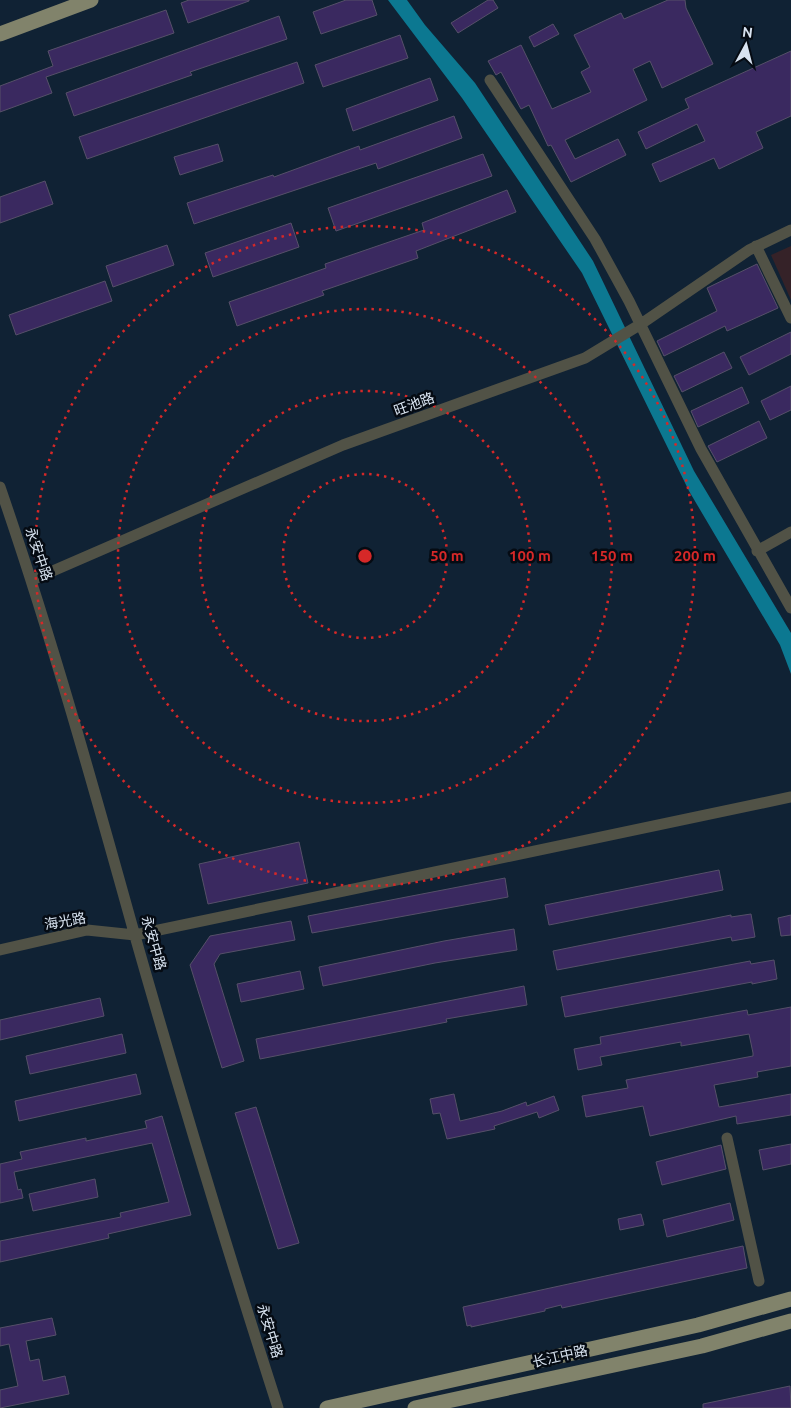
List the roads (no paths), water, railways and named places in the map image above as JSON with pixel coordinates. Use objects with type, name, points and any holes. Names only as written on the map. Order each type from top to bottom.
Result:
[{"type":"main road","points":[[0,34],[91,0]]},
{"type":"main road","name":"长江中路","points":[[327,1408],[698,1325],[791,1299]]},
{"type":"main road","name":"长江中路","points":[[415,1408],[702,1346],[791,1322]]},
{"type":"street","points":[[490,80],[595,239],[641,324],[700,449],[791,608]]},
{"type":"street","name":"旺池路","points":[[32,580],[343,445],[585,358],[641,324],[756,246],[791,230]]},
{"type":"street","points":[[756,246],[791,318]]},
{"type":"street","name":"永安中路","points":[[0,486],[32,580],[112,849],[135,935],[278,1408]]},
{"type":"street","points":[[757,551],[791,532]]},
{"type":"street","name":"海光路","points":[[0,950],[87,930],[135,935],[791,797]]},
{"type":"street","points":[[727,1138],[759,1281]]},
{"type":"water","points":[[388,0],[407,0],[425,25],[475,83],[593,261],[694,471],[791,633],[791,674],[780,645],[689,491],[582,273],[462,98]]}]
